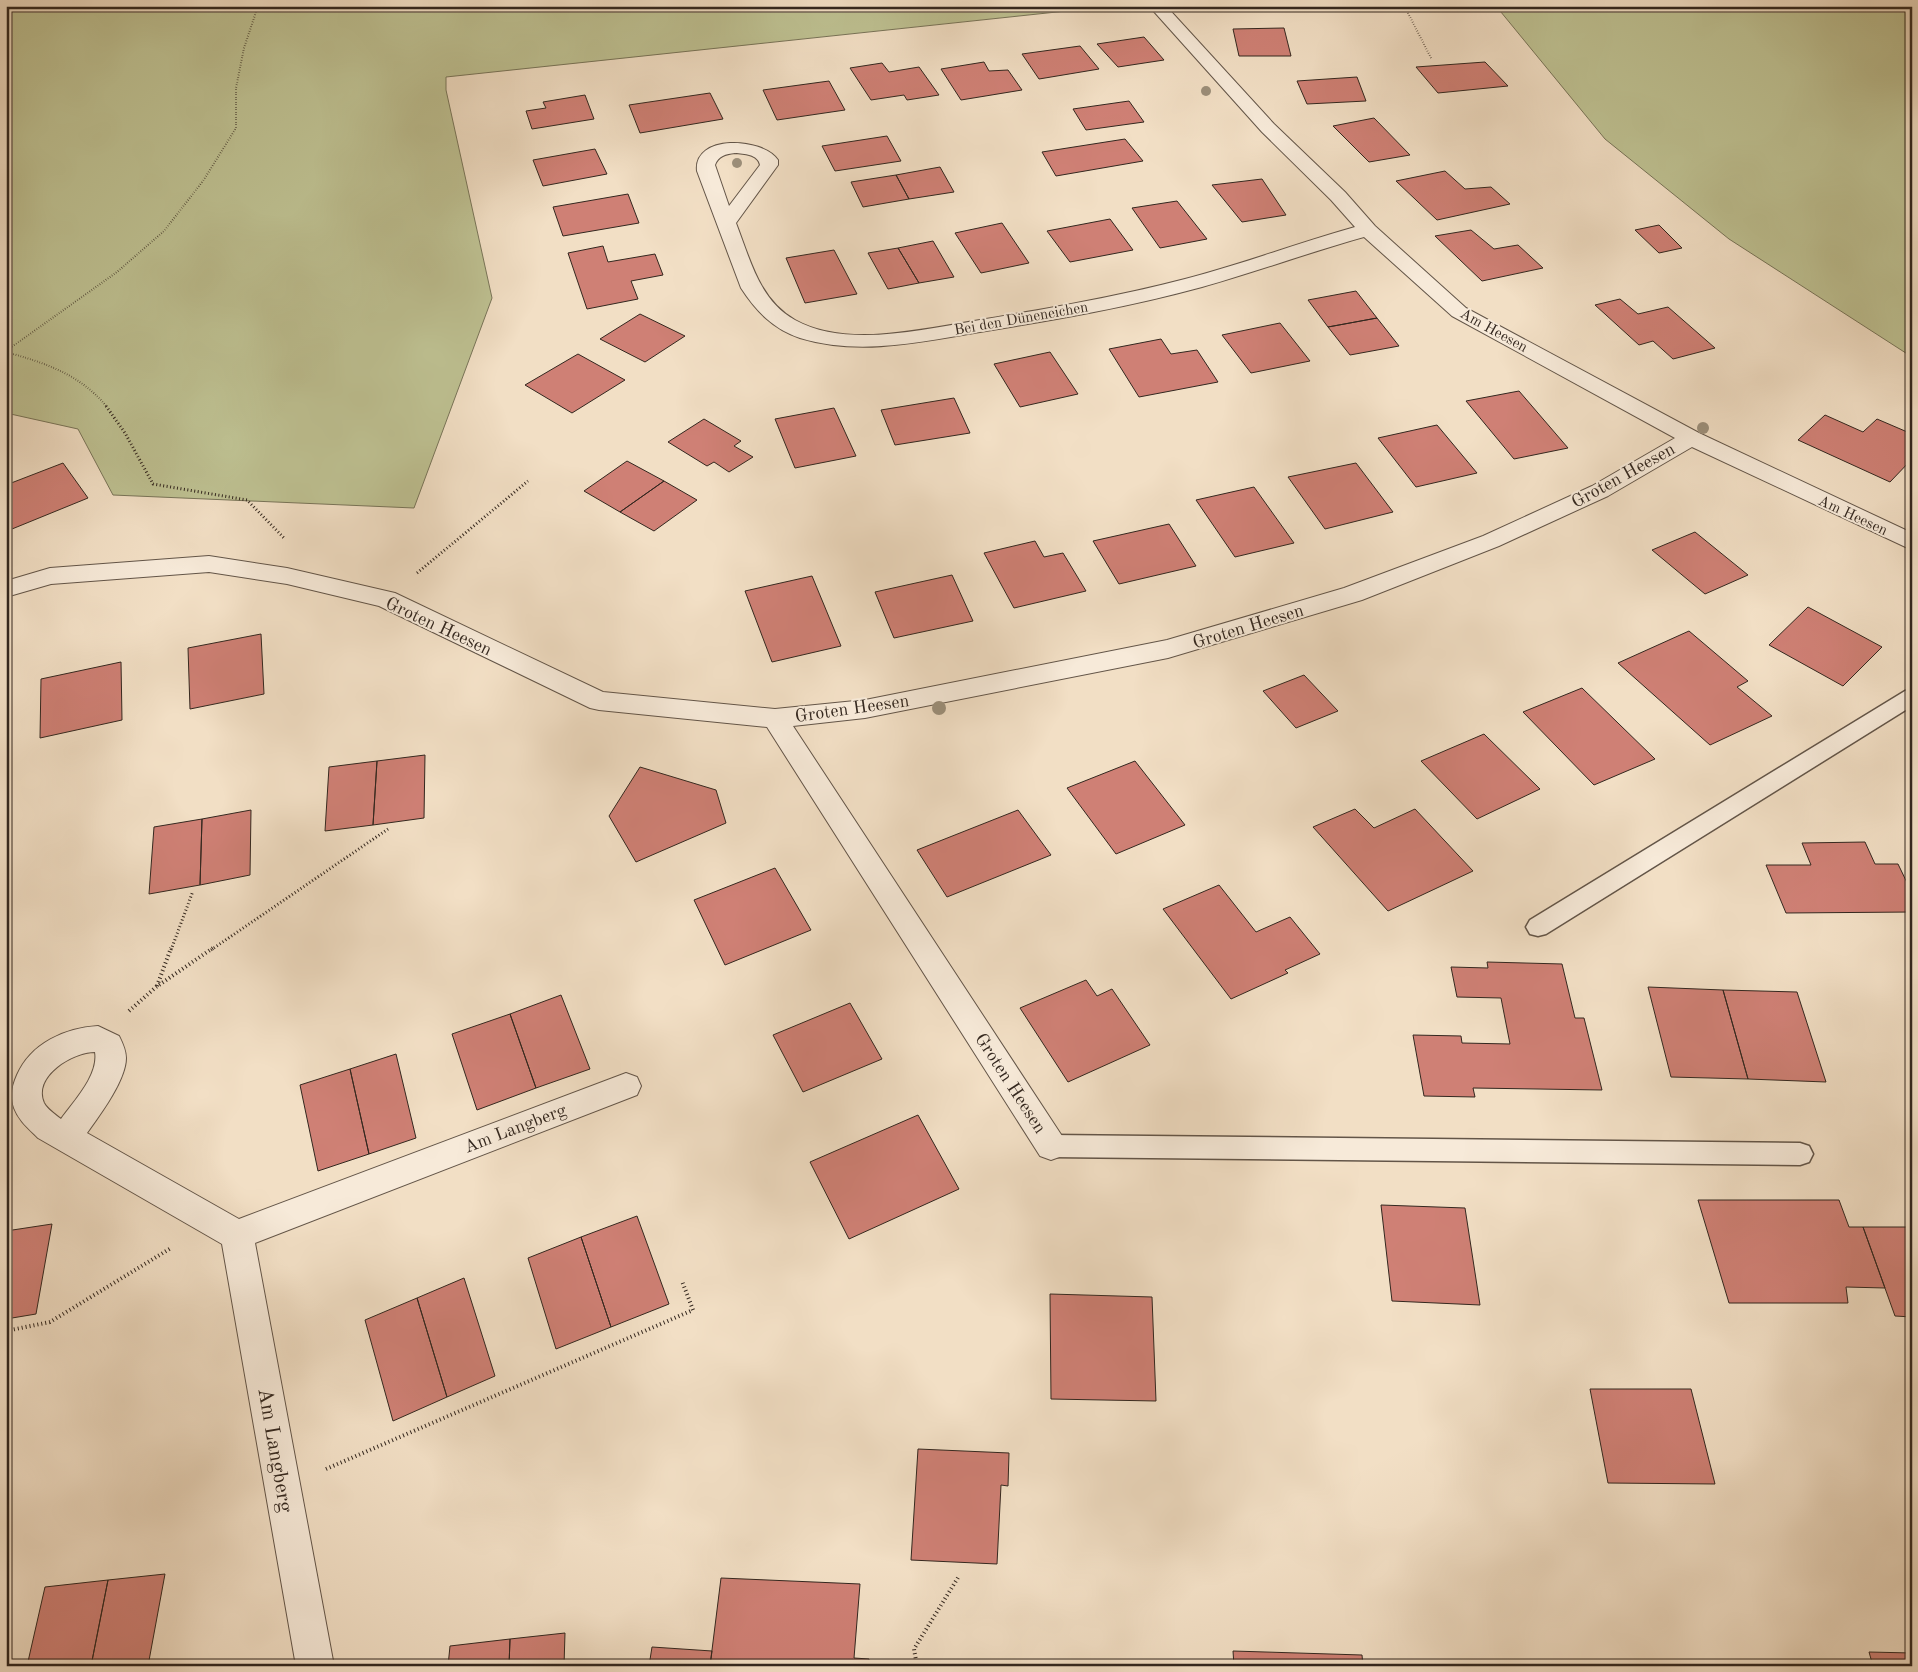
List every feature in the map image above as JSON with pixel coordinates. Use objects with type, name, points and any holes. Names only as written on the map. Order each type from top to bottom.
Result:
[{"type":"street","name":"Am Heesen","points":[[1156,6],[1268,128],[1338,196],[1368,230],[1459,312],[1691,438],[1912,542]]},
{"type":"street","name":"Bei den Düneneichen","points":[[726,223],[751,288],[760,303],[772,316],[799,330],[818,336],[850,339],[892,338],[932,334],[1094,306],[1170,289],[1368,230]]},
{"type":"street","name":"Groten Heesen","points":[[6,589],[50,576],[209,564],[287,576],[386,599],[599,701],[775,718],[865,710],[1168,650],[1353,594],[1491,541],[1600,491],[1691,438]]},
{"type":"street","name":"Groten Heesen","points":[[775,718],[1051,1146]]},
{"type":"street","points":[[67,1137],[107,1073],[112,1056],[109,1047],[99,1038],[76,1041],[62,1047],[41,1062],[32,1073],[27,1084],[28,1106],[35,1116],[67,1137],[225,1228]]},
{"type":"street","name":"Am Langberg","points":[[315,1666],[283,1487],[225,1228],[626,1086]]},
{"type":"lane","points":[[1538,927],[1912,696]]},
{"type":"lane","points":[[1051,1146],[1800,1154]]},
{"type":"path","points":[[6,351],[117,272],[164,231],[203,181],[236,128],[236,88],[244,48],[258,6]]},
{"type":"path","points":[[1408,13],[1431,58]]},
{"type":"path","points":[[6,351],[58,368],[82,382],[103,401],[129,439],[153,484],[247,500],[302,556],[287,576]]},
{"type":"path","points":[[386,599],[528,481]]},
{"type":"path","points":[[99,1038],[156,987],[388,829]]},
{"type":"path","points":[[156,987],[193,891]]},
{"type":"path","points":[[6,1331],[50,1322],[225,1228]]},
{"type":"path","points":[[283,1487],[694,1310],[682,1281]]},
{"type":"path","points":[[917,1666],[914,1649],[959,1576]]},
{"type":"green space","points":[[6,6],[1113,6],[446,77],[446,90],[492,298],[414,508],[113,495],[78,429],[6,413]]},
{"type":"green space","points":[[1496,6],[1912,6],[1912,357],[1729,239],[1605,139]]},
{"type":"building","points":[[1284,28],[1291,56],[1239,56],[1233,29]]},
{"type":"building","points":[[1144,37],[1164,60],[1118,67],[1097,44]]},
{"type":"building","points":[[1080,46],[1099,69],[1039,79],[1022,54]]},
{"type":"building","points":[[984,62],[989,71],[1008,70],[1022,90],[961,100],[941,69]]},
{"type":"building","points":[[1485,62],[1508,86],[1438,93],[1416,67]]},
{"type":"building","points":[[882,63],[889,72],[919,67],[939,95],[907,100],[904,95],[871,100],[850,68]]},
{"type":"building","points":[[1357,77],[1366,101],[1307,104],[1297,81]]},
{"type":"building","points":[[829,81],[845,110],[777,120],[763,90]]},
{"type":"building","points":[[710,93],[723,119],[640,133],[629,105]]},
{"type":"building","points":[[585,95],[594,119],[532,129],[526,111],[546,108],[543,102]]},
{"type":"building","points":[[1129,101],[1144,122],[1086,130],[1073,109]]},
{"type":"building","points":[[1374,118],[1410,155],[1369,162],[1333,126]]},
{"type":"building","points":[[887,136],[901,161],[835,171],[822,146]]},
{"type":"building","points":[[1125,139],[1143,161],[1056,176],[1042,152]]},
{"type":"building","points":[[595,149],[607,174],[543,186],[533,160]]},
{"type":"building","points":[[940,167],[954,192],[909,199],[896,175]]},
{"type":"building","points":[[1445,171],[1465,189],[1491,187],[1510,204],[1437,220],[1396,181]]},
{"type":"building","points":[[896,175],[909,199],[863,207],[851,182]]},
{"type":"building","points":[[1262,179],[1286,215],[1242,222],[1212,185]]},
{"type":"building","points":[[628,194],[639,223],[563,236],[553,207]]},
{"type":"building","points":[[1177,201],[1207,239],[1160,248],[1132,208]]},
{"type":"building","points":[[1110,219],[1133,250],[1070,262],[1047,231]]},
{"type":"building","points":[[1002,223],[1029,263],[981,273],[955,233]]},
{"type":"building","points":[[1659,225],[1682,248],[1659,253],[1635,230]]},
{"type":"building","points":[[1471,230],[1494,249],[1518,245],[1543,268],[1482,281],[1435,236]]},
{"type":"building","points":[[933,241],[954,277],[919,283],[898,248]]},
{"type":"building","points":[[603,246],[608,262],[655,254],[663,275],[631,281],[638,299],[587,309],[568,253]]},
{"type":"building","points":[[898,248],[919,283],[888,289],[868,253]]},
{"type":"building","points":[[834,250],[857,294],[805,303],[786,258]]},
{"type":"building","points":[[1356,291],[1377,318],[1328,327],[1308,300]]},
{"type":"building","points":[[1620,299],[1638,314],[1668,307],[1715,348],[1673,359],[1653,341],[1639,345],[1595,305]]},
{"type":"building","points":[[640,314],[685,336],[645,362],[600,339]]},
{"type":"building","points":[[1377,318],[1399,346],[1350,355],[1328,327]]},
{"type":"building","points":[[1280,323],[1310,361],[1251,373],[1222,335]]},
{"type":"building","points":[[1161,339],[1171,354],[1197,350],[1218,382],[1139,397],[1109,349]]},
{"type":"building","points":[[1050,352],[1078,394],[1020,407],[994,364]]},
{"type":"building","points":[[578,354],[625,380],[572,413],[525,385]]},
{"type":"building","points":[[1519,391],[1568,448],[1514,459],[1466,401]]},
{"type":"building","points":[[954,398],[970,433],[895,445],[881,410]]},
{"type":"building","points":[[834,408],[856,456],[795,468],[775,419]]},
{"type":"building","points":[[1825,415],[1863,432],[1877,419],[1912,434],[1912,459],[1890,482],[1798,440]]},
{"type":"building","points":[[704,419],[741,441],[734,446],[753,457],[729,472],[714,462],[707,466],[668,442]]},
{"type":"building","points":[[1437,425],[1477,473],[1416,487],[1378,438]]},
{"type":"building","points":[[627,461],[664,481],[620,512],[584,491]]},
{"type":"building","points":[[63,463],[88,498],[12,529],[6,521],[6,485]]},
{"type":"building","points":[[1356,463],[1393,512],[1325,529],[1288,477]]},
{"type":"building","points":[[664,481],[697,500],[654,531],[620,512]]},
{"type":"building","points":[[1254,487],[1294,543],[1235,557],[1196,500]]},
{"type":"building","points":[[1169,524],[1196,566],[1119,584],[1093,541]]},
{"type":"building","points":[[1695,532],[1748,575],[1705,594],[1652,550]]},
{"type":"building","points":[[1035,541],[1044,557],[1063,553],[1086,591],[1014,608],[984,553]]},
{"type":"building","points":[[952,575],[973,621],[894,638],[875,592]]},
{"type":"building","points":[[812,576],[841,646],[772,662],[745,591]]},
{"type":"building","points":[[1808,607],[1882,647],[1843,686],[1769,645]]},
{"type":"building","points":[[1689,631],[1748,681],[1737,687],[1772,716],[1710,745],[1618,663]]},
{"type":"building","points":[[261,634],[264,694],[190,709],[188,648]]},
{"type":"building","points":[[121,662],[122,720],[40,738],[41,679]]},
{"type":"building","points":[[1304,675],[1338,711],[1296,728],[1263,691]]},
{"type":"building","points":[[1582,688],[1655,759],[1594,785],[1523,712]]},
{"type":"building","points":[[1484,734],[1540,789],[1477,819],[1421,761]]},
{"type":"building","points":[[425,755],[424,818],[373,825],[377,761]]},
{"type":"building","points":[[377,761],[373,825],[325,831],[329,767]]},
{"type":"building","points":[[1135,761],[1185,825],[1116,854],[1067,788]]},
{"type":"building","points":[[640,767],[716,790],[726,823],[636,862],[609,816]]},
{"type":"building","points":[[1355,809],[1374,828],[1415,809],[1473,871],[1388,911],[1313,827]]},
{"type":"building","points":[[251,810],[250,875],[200,885],[202,819]]},
{"type":"building","points":[[1018,810],[1051,855],[947,897],[917,850]]},
{"type":"building","points":[[202,819],[200,885],[149,894],[154,827]]},
{"type":"building","points":[[1865,842],[1875,864],[1898,864],[1912,893],[1912,912],[1786,913],[1766,865],[1811,865],[1802,843]]},
{"type":"building","points":[[775,868],[811,930],[725,965],[694,900]]},
{"type":"building","points":[[1219,885],[1256,932],[1290,917],[1320,954],[1285,970],[1288,973],[1231,999],[1163,909]]},
{"type":"building","points":[[1487,962],[1562,964],[1575,1018],[1584,1018],[1602,1090],[1473,1088],[1475,1097],[1424,1096],[1413,1035],[1461,1036],[1462,1043],[1510,1044],[1501,998],[1457,997],[1451,967],[1488,968]]},
{"type":"building","points":[[1086,980],[1097,996],[1112,989],[1150,1045],[1068,1082],[1020,1008]]},
{"type":"building","points":[[1648,987],[1723,990],[1748,1079],[1671,1077]]},
{"type":"building","points":[[1723,990],[1797,992],[1826,1082],[1748,1079]]},
{"type":"building","points":[[561,995],[590,1069],[536,1088],[510,1014]]},
{"type":"building","points":[[850,1003],[882,1059],[803,1092],[773,1035]]},
{"type":"building","points":[[510,1014],[536,1088],[477,1110],[452,1034]]},
{"type":"building","points":[[396,1054],[416,1138],[369,1154],[350,1069]]},
{"type":"building","points":[[350,1069],[369,1154],[318,1171],[300,1085]]},
{"type":"building","points":[[918,1115],[959,1189],[849,1239],[810,1162]]},
{"type":"building","points":[[1698,1200],[1839,1200],[1849,1227],[1863,1227],[1885,1288],[1846,1287],[1848,1303],[1729,1303]]},
{"type":"building","points":[[1381,1205],[1465,1208],[1480,1305],[1392,1301]]},
{"type":"building","points":[[637,1216],[669,1304],[611,1327],[581,1237]]},
{"type":"building","points":[[52,1224],[36,1314],[6,1319],[6,1231]]},
{"type":"building","points":[[1863,1227],[1912,1227],[1912,1317],[1895,1316]]},
{"type":"building","points":[[581,1237],[611,1327],[556,1349],[528,1258]]},
{"type":"building","points":[[464,1278],[495,1376],[447,1397],[417,1298]]},
{"type":"building","points":[[1050,1294],[1152,1297],[1156,1401],[1051,1399]]},
{"type":"building","points":[[417,1298],[447,1397],[393,1421],[365,1320]]},
{"type":"building","points":[[1590,1389],[1691,1389],[1715,1484],[1608,1483]]},
{"type":"building","points":[[918,1449],[1009,1453],[1008,1486],[1001,1485],[997,1564],[911,1560]]},
{"type":"building","points":[[165,1574],[148,1666],[91,1666],[108,1580]]},
{"type":"building","points":[[721,1578],[860,1584],[854,1658],[869,1659],[868,1666],[710,1666]]},
{"type":"building","points":[[108,1580],[91,1666],[27,1666],[45,1587]]},
{"type":"building","points":[[565,1633],[564,1666],[509,1666],[510,1639]]},
{"type":"building","points":[[510,1639],[509,1666],[448,1666],[450,1646]]},
{"type":"building","points":[[652,1647],[712,1651],[710,1666],[649,1666]]},
{"type":"building","points":[[1233,1651],[1362,1655],[1363,1666],[1234,1666]]},
{"type":"building","points":[[1869,1652],[1912,1653],[1912,1666],[1873,1666]]},
{"type":"building","points":[[1532,1662],[1587,1663],[1587,1666],[1533,1666]]}]
